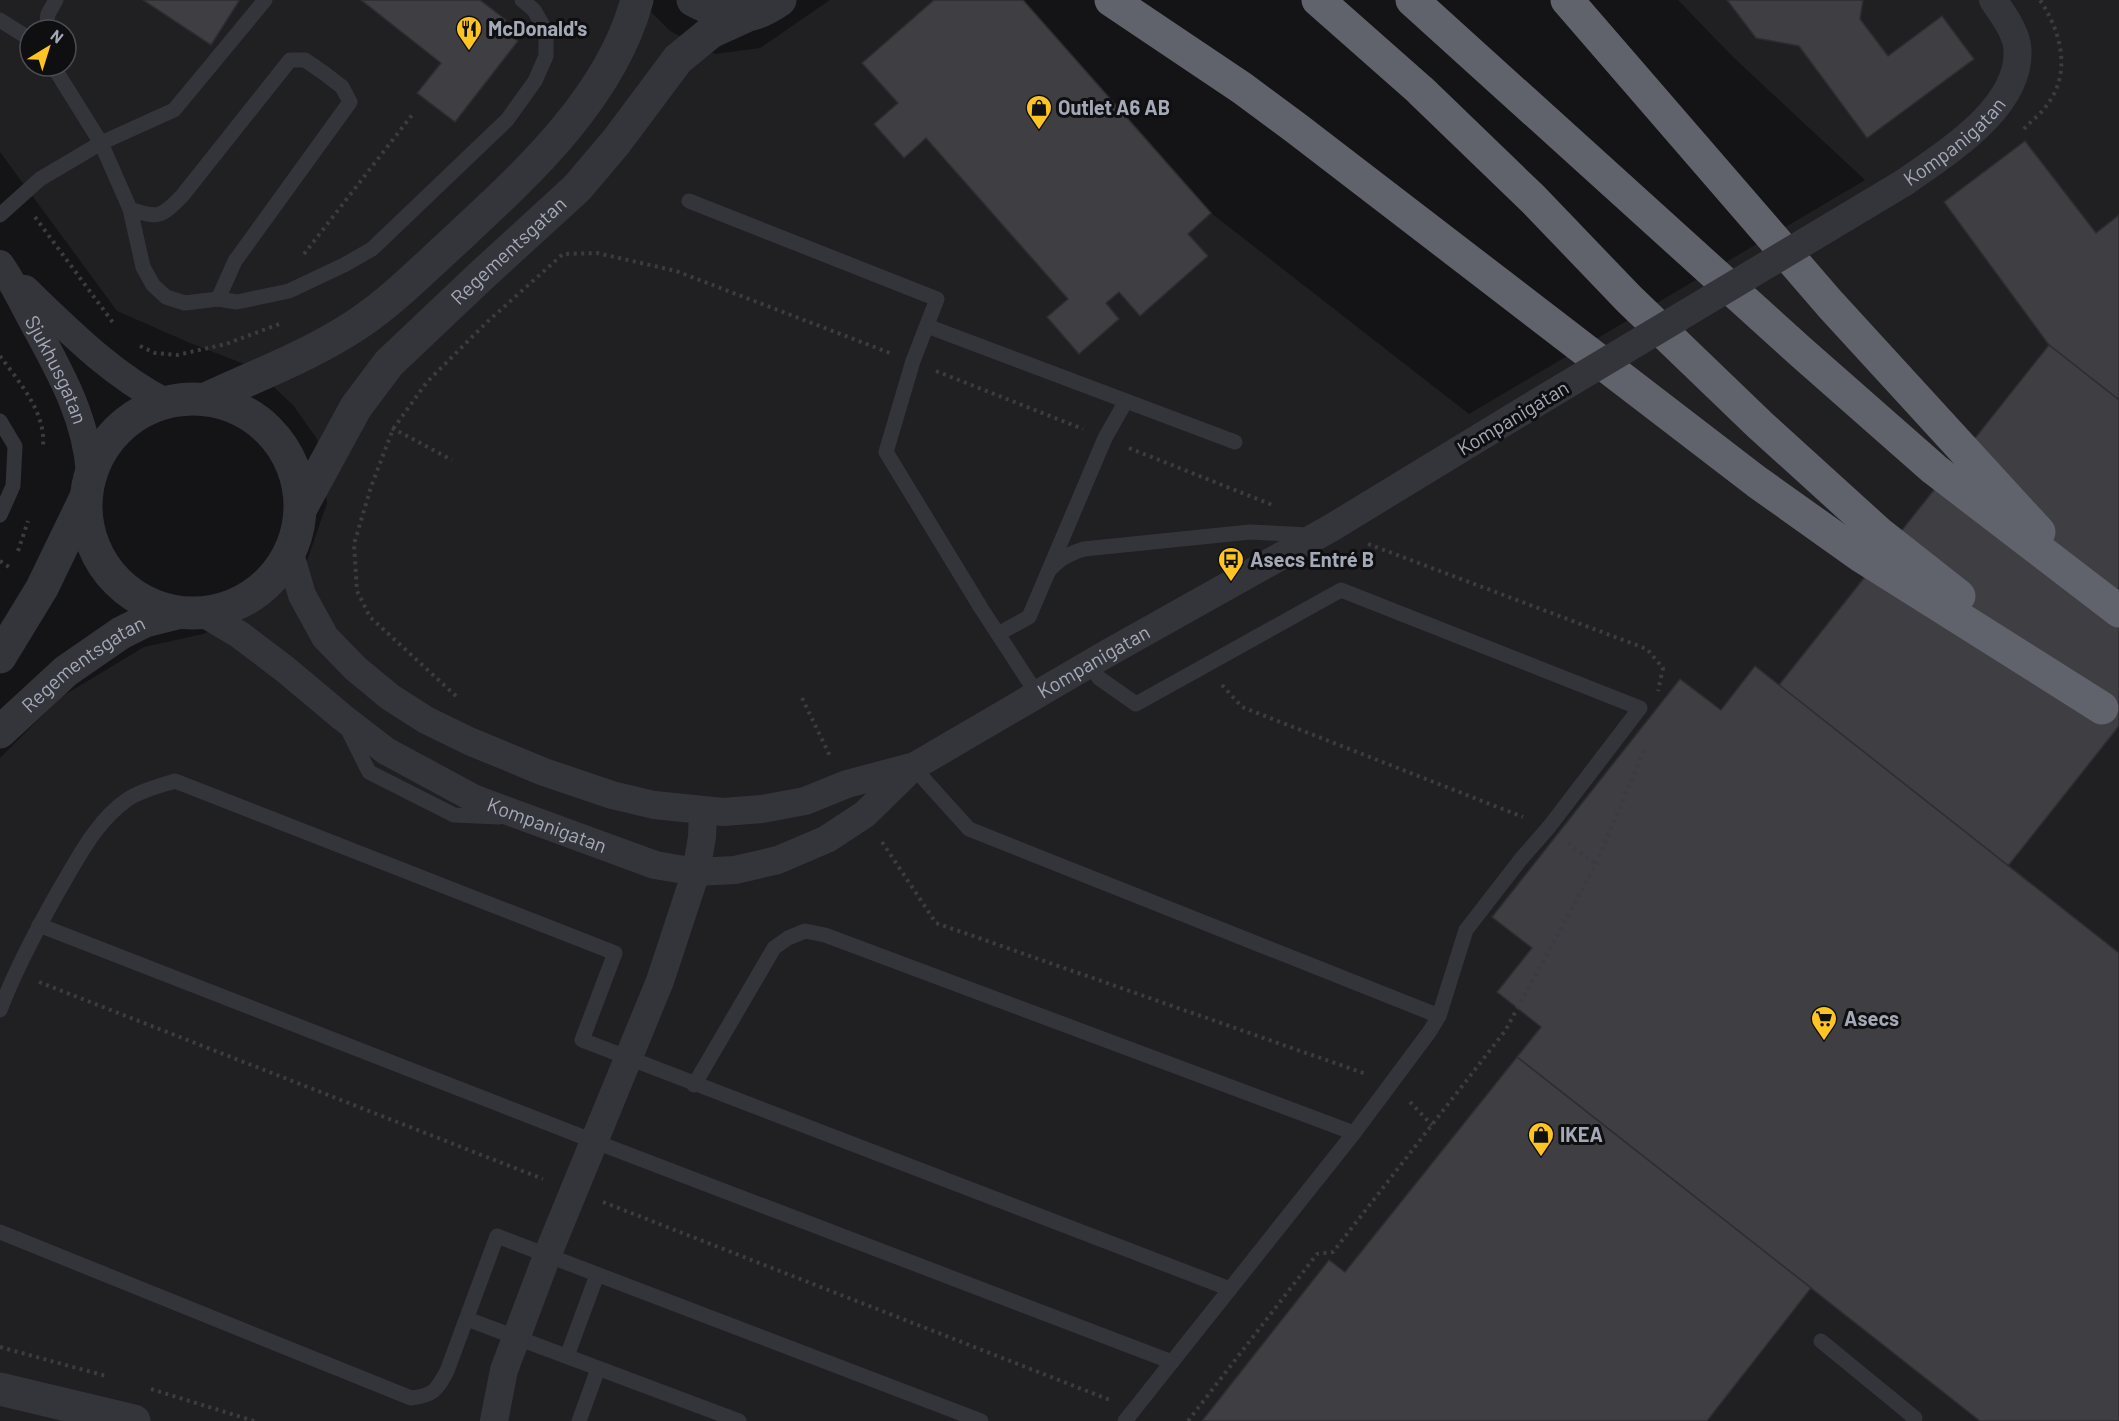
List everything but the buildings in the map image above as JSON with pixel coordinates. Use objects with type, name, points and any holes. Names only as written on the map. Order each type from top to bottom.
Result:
[{"type":"highway","points":[[1111,0],[1287,121],[1757,482],[1861,556],[2110,715]]},
{"type":"highway","points":[[1318,0],[1460,129],[1760,425],[1879,533],[2110,715]]},
{"type":"highway","points":[[1412,0],[1934,470],[2119,611]]},
{"type":"highway","points":[[1567,0],[1830,304],[1954,437],[2092,591]]},
{"type":"street","points":[[206,399],[305,354],[346,331],[384,305],[471,226],[526,173],[580,111],[618,48],[633,15],[637,0]]},
{"type":"street","points":[[693,0],[717,13],[744,17]]},
{"type":"street","name":"Regementsgatan","points":[[0,732],[66,671],[121,633],[145,621],[240,603],[269,583],[290,554],[298,532],[301,508],[356,407],[389,363],[577,188],[616,142],[678,58],[711,32],[744,17],[759,13],[780,0]]},
{"type":"street","name":"Kompanigatan","points":[[191,614],[240,635],[386,751],[475,799],[655,864],[696,872],[735,870],[778,860],[827,839],[865,814],[913,766],[1324,532],[1905,182],[1971,135],[2002,99],[2013,75],[2017,59],[2017,44],[2006,18],[1993,0]]},
{"type":"street","name":"Sjukhusgatan","points":[[3,268],[98,358],[128,380],[165,402]]},
{"type":"street","name":"Sjukhusgatan","points":[[3,268],[66,384],[89,453],[88,485]]},
{"type":"street","points":[[0,657],[42,588],[106,442],[132,417],[165,402],[185,399],[206,399],[232,405],[255,418],[274,435],[289,457],[298,482],[301,508]]},
{"type":"street","points":[[88,485],[87,524],[94,550],[108,573],[128,592],[151,606],[191,614]]},
{"type":"street","name":"Kompanigatan","points":[[290,554],[302,595],[326,637],[355,668],[390,697],[426,720],[469,741],[544,772],[612,795],[654,805],[703,811],[762,809],[805,801],[847,784],[913,766]]},
{"type":"street","points":[[473,1421],[504,1370],[660,981],[696,872],[702,837],[703,811]]},
{"type":"street","points":[[494,1421],[504,1370]]},
{"type":"street","points":[[0,1389],[134,1421]]},
{"type":"lane","points":[[48,18],[56,0]]},
{"type":"lane","points":[[60,78],[101,143],[130,209],[143,267],[153,285],[166,297],[185,303],[218,299],[237,302],[289,291],[372,249],[507,120],[535,81],[546,56],[546,31],[534,10],[522,0]]},
{"type":"lane","points":[[0,215],[40,179],[101,143],[174,110],[264,1]]},
{"type":"lane","points":[[0,20],[18,31]]},
{"type":"lane","points":[[130,209],[150,216],[165,213],[182,196],[290,60],[305,60],[342,87],[350,102],[235,261],[218,299]]},
{"type":"lane","points":[[689,201],[938,299],[913,361],[886,452],[1037,694]]},
{"type":"lane","points":[[927,326],[1235,442]]},
{"type":"lane","points":[[998,634],[1029,617],[1105,438],[1126,401]]},
{"type":"lane","points":[[0,421],[15,446],[13,486],[0,516]]},
{"type":"lane","points":[[1048,572],[1058,560],[1084,549],[1250,532],[1324,532]]},
{"type":"lane","points":[[1089,664],[1099,678],[1136,704],[1341,590],[1640,708],[1466,930],[1440,1016],[1354,1132],[1125,1421]]},
{"type":"lane","points":[[913,766],[969,829],[1440,1016]]},
{"type":"lane","points":[[0,1010],[14,973],[85,845],[108,816],[128,799],[175,781],[615,953],[582,1040],[694,1085],[1230,1288]]},
{"type":"lane","points":[[39,925],[596,1142],[1172,1362]]},
{"type":"lane","points":[[694,1085],[774,948],[788,938],[805,931],[825,935],[1354,1132]]},
{"type":"lane","points":[[0,1232],[411,1398],[429,1395],[437,1388],[447,1371],[497,1236],[981,1421]]},
{"type":"lane","points":[[567,1356],[597,1275]]},
{"type":"lane","points":[[467,1319],[739,1421]]},
{"type":"lane","points":[[1821,1341],[1915,1418],[1913,1421]]},
{"type":"lane","points":[[579,1421],[598,1369]]},
{"type":"path","points":[[137,344],[156,353],[177,355],[226,344],[288,321],[289,291],[293,274],[306,251],[412,115]]},
{"type":"path","points":[[21,197],[119,331]]},
{"type":"path","points":[[463,702],[370,617],[357,591],[354,544],[371,487],[393,429],[427,382],[487,322],[563,254],[597,253],[676,271],[913,361],[1276,507]]},
{"type":"path","points":[[0,356],[34,404]]},
{"type":"path","points":[[393,429],[452,460]]},
{"type":"path","points":[[1324,532],[1398,556],[1647,649],[1663,668],[1656,700]]},
{"type":"path","points":[[0,561],[12,569]]},
{"type":"path","points":[[1205,666],[1242,707],[1549,827],[1596,864]]},
{"type":"path","points":[[802,698],[847,784]]},
{"type":"path","points":[[1188,1421],[1317,1254],[1333,1252],[1505,1031],[1596,864],[1644,752],[1646,742]]},
{"type":"path","points":[[821,760],[830,755]]},
{"type":"path","points":[[865,814],[936,923],[1390,1084],[1432,1125]]},
{"type":"shaded area","points":[[0,0],[639,0],[670,31],[715,54],[760,48],[830,0],[1023,0],[1211,213],[1469,414],[1865,180],[1733,57],[1678,0],[2119,0],[2119,1421],[0,1421],[0,758],[61,697],[144,647],[203,634],[266,605],[307,561],[327,503],[317,439],[293,405],[252,367],[117,311],[0,152]]},
{"type":"place","name":"McDonald's","points":[[469,52]]},
{"type":"place","name":"Outlet A6 AB","points":[[1039,131]]},
{"type":"place","name":"Asecs Entré B","points":[[1231,583]]},
{"type":"place","name":"Asecs","points":[[1824,1042]]},
{"type":"place","name":"IKEA","points":[[1541,1158]]}]
